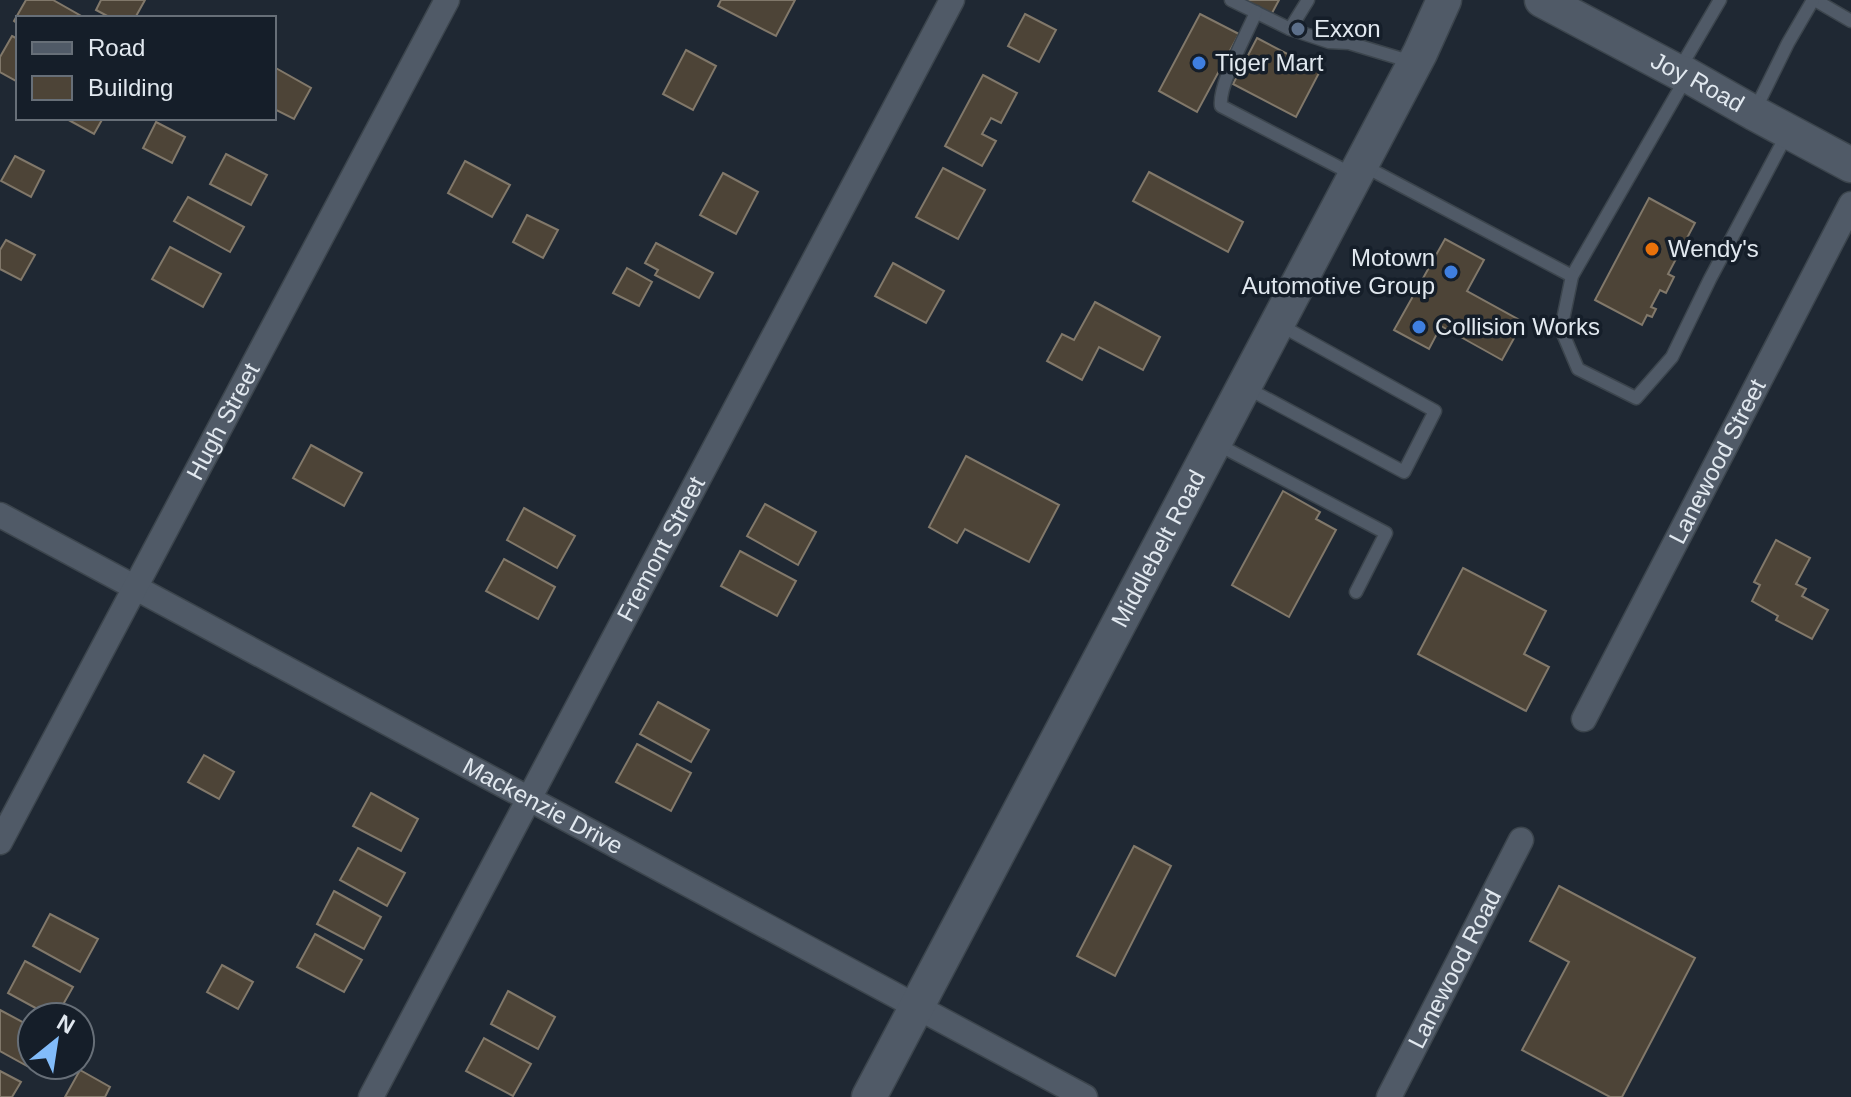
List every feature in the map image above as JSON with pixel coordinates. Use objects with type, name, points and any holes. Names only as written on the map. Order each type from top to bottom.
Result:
[{"type":"main road","name":"Middlebelt Road","points":[[869,1097],[1415,63],[1444,0]]},
{"type":"main road","name":"Joy Road","points":[[1542,0],[1851,165]]},
{"type":"street","name":"Hugh Street","points":[[0,842],[447,0]]},
{"type":"street","name":"Fremont Street","points":[[371,1097],[952,0]]},
{"type":"street","name":"Lanewood Street","points":[[1584,719],[1851,204]]},
{"type":"street","name":"Mackenzie Drive","points":[[0,515],[1085,1097]]},
{"type":"street","name":"Lanewood Road","points":[[1389,1097],[1521,840]]},
{"type":"lane","points":[[1231,0],[1290,29],[1415,63]]},
{"type":"lane","points":[[1290,29],[1308,0]]},
{"type":"lane","points":[[1720,0],[1572,276],[1561,329],[1578,369],[1636,398],[1672,357],[1789,131]]},
{"type":"lane","points":[[1754,113],[1788,43],[1814,0],[1851,21]]},
{"type":"lane","points":[[1256,12],[1226,80],[1220,97],[1221,106],[1572,276]]},
{"type":"lane","points":[[1244,386],[1404,472],[1435,411],[1277,324]]},
{"type":"lane","points":[[1215,442],[1386,533],[1356,592]]},
{"type":"building","points":[[26,0],[53,0],[81,16],[17,16]]},
{"type":"building","points":[[101,0],[145,0],[136,16],[107,16],[96,10]]},
{"type":"building","points":[[721,0],[795,0],[776,36],[718,6]]},
{"type":"building","points":[[1242,0],[1279,0],[1271,15]]},
{"type":"building","points":[[1025,14],[1056,30],[1039,62],[1008,46]]},
{"type":"building","name":"Tiger Mart","points":[[1200,14],[1239,34],[1197,112],[1159,91]]},
{"type":"building","points":[[12,36],[16,38],[16,81],[0,72],[0,57]]},
{"type":"building","points":[[1257,38],[1320,71],[1296,117],[1233,84]]},
{"type":"building","points":[[686,50],[716,66],[693,110],[663,94]]},
{"type":"building","points":[[276,68],[311,88],[294,119],[276,110]]},
{"type":"building","points":[[983,75],[1017,93],[1001,123],[991,118],[982,134],[996,141],[982,166],[945,146]]},
{"type":"building","points":[[69,120],[102,120],[94,134]]},
{"type":"building","points":[[156,122],[185,137],[172,163],[143,148]]},
{"type":"building","points":[[226,154],[267,175],[251,205],[210,184]]},
{"type":"building","points":[[15,156],[44,171],[31,197],[1,181]]},
{"type":"building","points":[[465,161],[510,185],[492,217],[448,193]]},
{"type":"building","points":[[943,168],[985,190],[958,239],[916,217]]},
{"type":"building","points":[[1149,172],[1243,222],[1228,252],[1133,201]]},
{"type":"building","points":[[723,173],[758,192],[736,234],[700,215]]},
{"type":"building","points":[[188,197],[244,227],[230,252],[174,221]]},
{"type":"building","name":"Wendy's","points":[[1649,198],[1695,223],[1668,274],[1674,277],[1666,293],[1660,290],[1651,307],[1656,309],[1652,317],[1647,315],[1642,325],[1595,300]]},
{"type":"building","points":[[527,215],[558,230],[543,258],[513,242]]},
{"type":"building","points":[[1445,239],[1484,260],[1467,291],[1523,322],[1502,360],[1441,326],[1429,349],[1394,330]]},
{"type":"building","points":[[6,240],[35,255],[21,280],[0,269],[0,250]]},
{"type":"building","points":[[656,243],[713,273],[699,298],[655,275],[658,270],[645,263]]},
{"type":"building","points":[[170,247],[221,274],[203,307],[152,279]]},
{"type":"building","points":[[893,263],[944,291],[926,323],[875,296]]},
{"type":"building","points":[[627,268],[652,282],[639,306],[613,293]]},
{"type":"building","points":[[1095,302],[1160,337],[1143,370],[1099,347],[1082,380],[1047,361],[1062,334],[1074,340]]},
{"type":"building","points":[[311,445],[362,473],[344,506],[293,478]]},
{"type":"building","points":[[966,456],[1059,505],[1029,562],[965,529],[957,543],[929,527]]},
{"type":"building","points":[[1283,491],[1320,512],[1316,519],[1336,530],[1289,617],[1232,585]]},
{"type":"building","points":[[765,504],[816,532],[798,565],[747,536]]},
{"type":"building","points":[[524,508],[575,536],[557,568],[507,540]]},
{"type":"building","points":[[1776,540],[1810,558],[1796,584],[1806,589],[1802,596],[1828,610],[1812,639],[1776,620],[1778,616],[1752,601],[1760,585],[1754,582]]},
{"type":"building","points":[[740,551],[796,581],[777,616],[721,586]]},
{"type":"building","points":[[504,559],[555,587],[538,619],[486,591]]},
{"type":"building","points":[[1463,568],[1546,611],[1524,654],[1549,667],[1526,711],[1418,654]]},
{"type":"building","points":[[658,702],[709,730],[691,762],[640,734]]},
{"type":"building","points":[[637,744],[691,773],[671,811],[616,782]]},
{"type":"building","points":[[204,755],[234,772],[219,799],[188,782]]},
{"type":"building","points":[[371,793],[418,819],[401,851],[353,826]]},
{"type":"building","points":[[1134,846],[1171,866],[1115,976],[1077,956]]},
{"type":"building","points":[[358,848],[405,873],[387,906],[340,880]]},
{"type":"building","points":[[1559,886],[1695,958],[1622,1097],[1610,1097],[1522,1050],[1569,962],[1530,941]]},
{"type":"building","points":[[334,891],[381,917],[364,949],[317,924]]},
{"type":"building","points":[[50,914],[98,939],[80,972],[33,946]]},
{"type":"building","points":[[315,934],[362,960],[344,992],[297,967]]},
{"type":"building","points":[[25,961],[73,987],[65,1001],[23,1001],[8,993]]},
{"type":"building","points":[[222,965],[253,982],[238,1009],[207,992]]},
{"type":"building","points":[[508,991],[555,1017],[538,1049],[491,1024]]},
{"type":"building","points":[[0,1010],[16,1018],[16,1060],[0,1051]]},
{"type":"building","points":[[484,1038],[531,1064],[513,1096],[466,1071]]},
{"type":"building","points":[[0,1071],[21,1082],[12,1097],[0,1097]]},
{"type":"building","points":[[96,1079],[110,1087],[105,1097],[65,1097],[74,1081]]},
{"type":"place","name":"Exxon","points":[[1298,29]]},
{"type":"place","name":"Tiger Mart","points":[[1199,63]]},
{"type":"place","name":"Wendy's","points":[[1652,249]]},
{"type":"place","name":"Motown Automotive Group","points":[[1451,272]]},
{"type":"place","name":"Collision Works","points":[[1419,327]]}]
